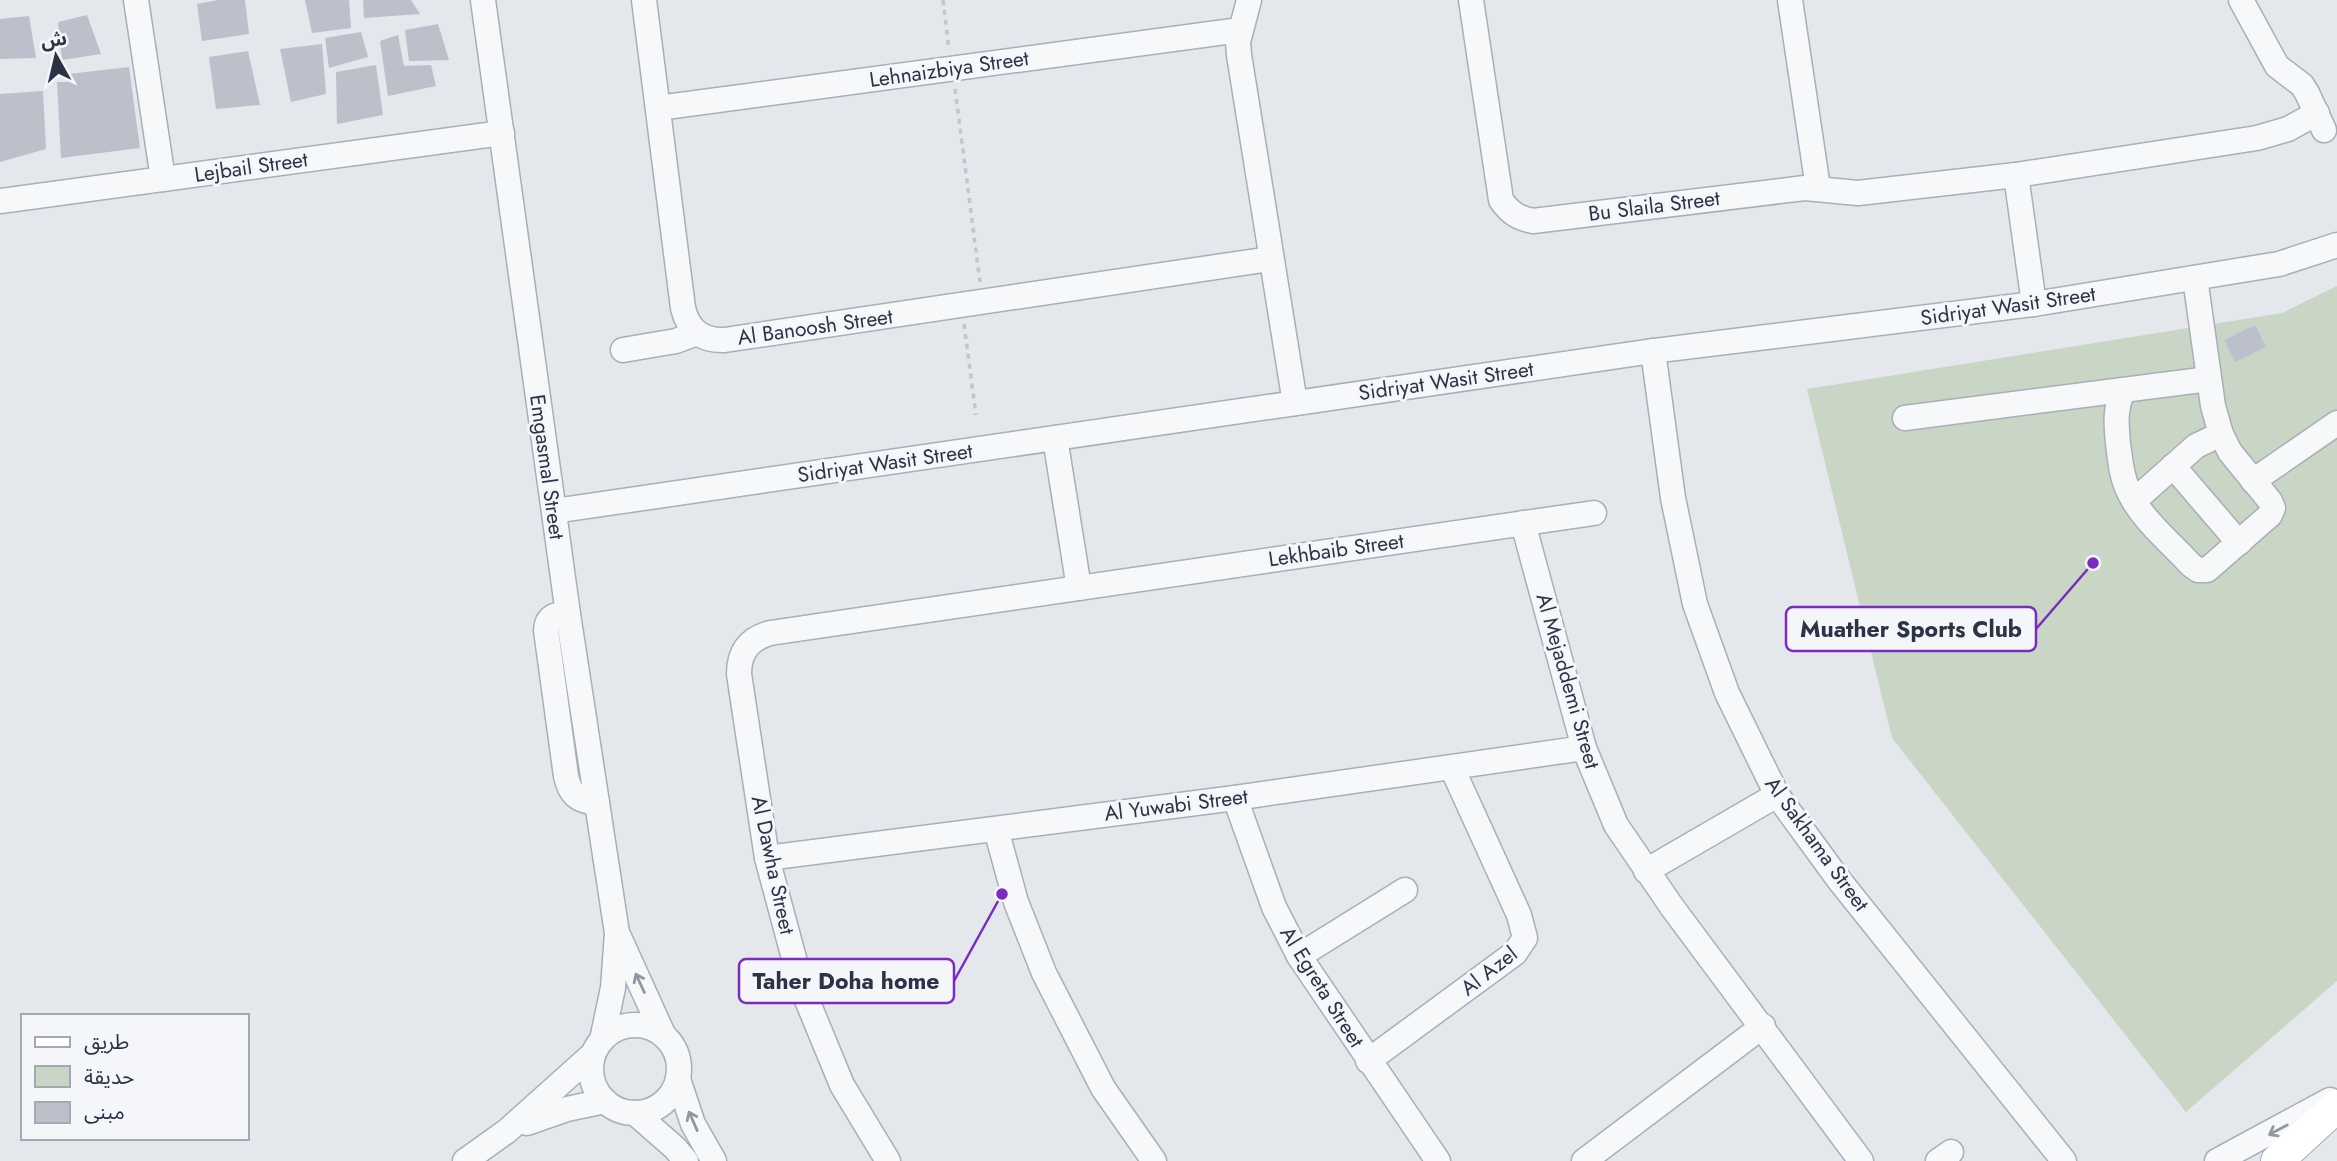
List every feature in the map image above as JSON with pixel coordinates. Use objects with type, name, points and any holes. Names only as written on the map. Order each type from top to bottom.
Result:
[{"type":"main road","points":[[2277,1161],[2337,1106]]},
{"type":"street","points":[[136,0],[163,179]]},
{"type":"street","name":"Emgasmal Street","points":[[483,0],[568,614],[617,933],[613,988],[598,1047]]},
{"type":"street","points":[[623,351],[676,341],[697,333],[690,326],[683,308],[644,0]]},
{"type":"street","points":[[1249,0],[1240,30],[1239,55],[1295,403]]},
{"type":"street","name":"Bu Slaila Street","points":[[1471,0],[1501,200],[1508,211],[1533,221],[1818,188],[1858,193],[2016,175],[2257,138],[2321,121],[2301,85],[2277,66],[2241,0]]},
{"type":"street","points":[[1790,0],[1818,188]]},
{"type":"street","name":"Lehnaizbiya Street","points":[[657,108],[1240,30]]},
{"type":"street","name":"Lejbail Street","points":[[0,201],[502,133]]},
{"type":"street","points":[[2016,175],[2034,304]]},
{"type":"street","name":"Sidriyat Wasit Street","points":[[554,512],[1653,351],[2034,304],[2279,264],[2320,253],[2337,245]]},
{"type":"street","name":"Al Banoosh Street","points":[[697,333],[715,340],[725,340],[1270,259]]},
{"type":"street","points":[[2123,390],[2115,419],[2121,467],[2134,501],[2190,565],[2198,570],[2211,568],[2273,512],[2272,505],[2230,452],[2221,434],[2209,379],[2194,278]]},
{"type":"street","name":"Al Sakhama Street","points":[[1653,351],[1673,498],[1695,604],[1727,694],[1777,795],[1839,880],[2064,1161]]},
{"type":"street","points":[[1905,418],[2209,379]]},
{"type":"street","points":[[2253,481],[2337,423]]},
{"type":"street","points":[[2134,501],[2196,446],[2221,434]]},
{"type":"street","points":[[1055,438],[1079,588]]},
{"type":"street","points":[[2173,466],[2239,543]]},
{"type":"street","name":"Lekhbaib Street","points":[[739,674],[739,663],[749,643],[770,633],[1594,513]]},
{"type":"street","name":"Al Mejaddemi Street","points":[[1523,523],[1584,748],[1616,825],[1646,871],[1861,1161]]},
{"type":"street","name":"Al Dawha Street","points":[[739,674],[767,858],[802,988],[842,1085],[888,1161]]},
{"type":"street","name":"Al Yuwabi Street","points":[[767,858],[1235,798],[1584,748]]},
{"type":"street","name":"Al Azel","points":[[1368,1061],[1516,953],[1525,938],[1519,915],[1452,768]]},
{"type":"street","points":[[1646,871],[1777,795]]},
{"type":"street","name":"Al Egreta Street","points":[[1235,798],[1269,894],[1299,956],[1438,1161]]},
{"type":"street","points":[[996,829],[1016,902],[1044,973],[1103,1088],[1153,1161]]},
{"type":"street","points":[[1299,956],[1405,890]]},
{"type":"street","name":"Emgasmal Street","points":[[617,933],[663,1034]]},
{"type":"street","points":[[464,1161],[507,1131],[615,1029],[631,1025],[648,1026],[663,1034],[674,1047],[679,1062],[678,1079],[673,1093],[650,1110],[635,1113],[619,1110],[605,1101],[595,1087],[591,1071],[598,1047]]},
{"type":"street","points":[[1584,1161],[1763,1026]]},
{"type":"street","points":[[678,1079],[693,1124],[714,1161]]},
{"type":"street","points":[[2217,1161],[2337,1096]]},
{"type":"street","points":[[507,1131],[540,1117],[605,1101]]},
{"type":"street","points":[[635,1113],[686,1161]]},
{"type":"street","points":[[499,1161],[505,1147],[507,1131]]},
{"type":"path","points":[[943,0],[952,68],[972,303],[976,415]]},
{"type":"green space","points":[[2337,286],[2337,981],[2186,1112],[1892,738],[1807,389],[2282,313]]},
{"type":"building","points":[[218,0],[245,0],[249,34],[202,41],[197,4]]},
{"type":"building","points":[[305,0],[349,0],[351,28],[312,33]]},
{"type":"building","points":[[363,0],[411,0],[420,14],[364,18]]},
{"type":"building","points":[[87,15],[101,54],[62,60],[58,22]]},
{"type":"building","points":[[29,16],[36,58],[0,59],[0,19]]},
{"type":"building","points":[[438,24],[449,60],[409,61],[405,30]]},
{"type":"building","points":[[361,32],[368,57],[329,68],[325,38]]},
{"type":"building","points":[[398,35],[404,66],[431,65],[436,86],[388,96],[380,41]]},
{"type":"building","points":[[322,44],[326,94],[291,102],[280,49]]},
{"type":"building","points":[[248,51],[260,105],[216,109],[209,57]]},
{"type":"building","points":[[376,65],[383,115],[337,124],[336,72]]},
{"type":"building","points":[[129,67],[140,148],[61,158],[57,82],[68,82],[68,74]]},
{"type":"building","points":[[43,91],[46,149],[0,162],[0,94]]},
{"type":"building","points":[[2255,325],[2266,347],[2235,362],[2224,340]]},
{"type":"place","name":"Muather Sports Club","points":[[2093,563]]},
{"type":"place","name":"Taher Doha home","points":[[1002,894]]}]
